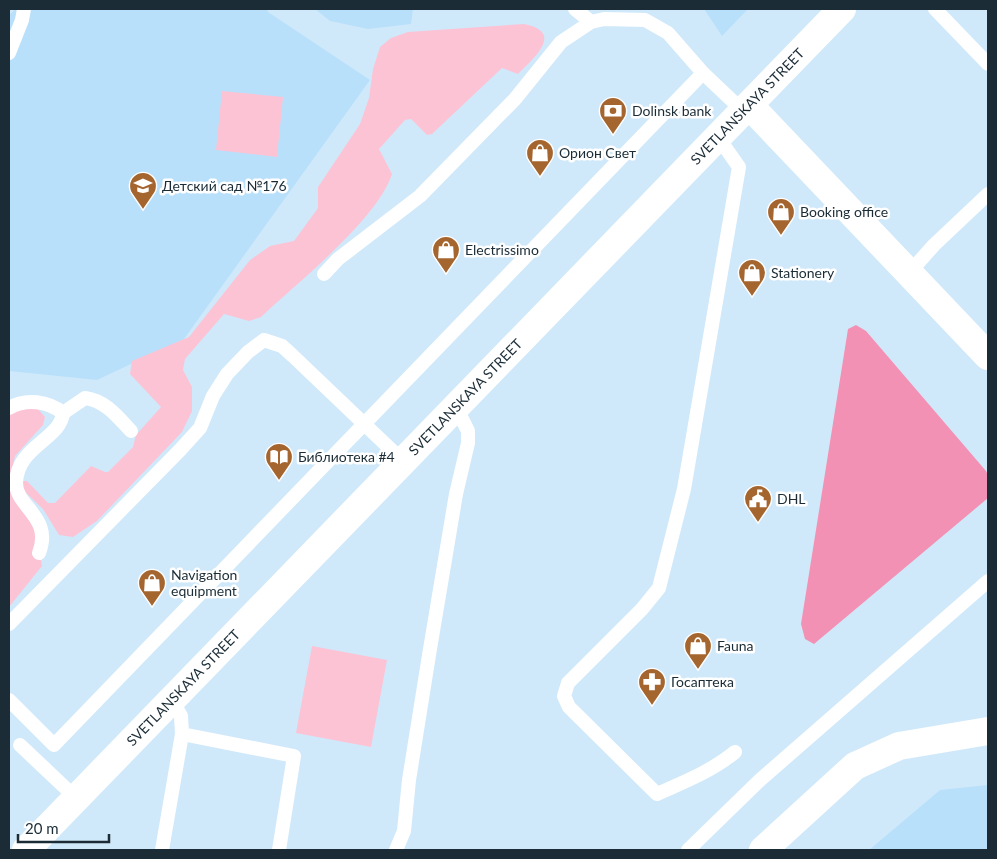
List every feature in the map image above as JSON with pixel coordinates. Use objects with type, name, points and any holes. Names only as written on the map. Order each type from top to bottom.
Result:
[{"type":"main road","name":"SVETLANSKAYA STREET","points":[[26,850],[842,9]]},
{"type":"main road","points":[[746,108],[988,356]]},
{"type":"main road","points":[[763,850],[856,766],[899,746],[988,731]]},
{"type":"lane","points":[[9,53],[22,20],[24,9]]},
{"type":"lane","points":[[575,9],[590,22]]},
{"type":"lane","points":[[935,9],[988,64]]},
{"type":"lane","points":[[324,274],[338,260],[420,196],[515,100],[561,42],[590,22],[604,19],[645,20],[668,33],[703,73],[746,108]]},
{"type":"lane","points":[[9,700],[54,744],[703,73]]},
{"type":"lane","points":[[718,137],[739,167],[684,489],[659,588],[642,609],[568,683],[564,696],[570,707],[657,794],[694,778],[724,762],[735,752]]},
{"type":"lane","points":[[909,273],[934,245],[988,194]]},
{"type":"lane","points":[[9,624],[200,428],[213,396],[227,374],[248,352],[264,340],[282,346],[403,461]]},
{"type":"lane","points":[[39,553],[42,540],[40,526],[19,494],[16,486],[17,476],[30,450],[59,426],[63,421],[64,413],[85,398],[96,399],[105,404],[131,431]]},
{"type":"lane","points":[[9,408],[16,403],[40,401],[64,413]]},
{"type":"lane","points":[[396,850],[404,831],[409,780],[430,649],[456,494],[468,443],[468,430],[456,407]]},
{"type":"lane","points":[[688,850],[760,780],[988,581]]},
{"type":"lane","points":[[162,850],[182,734],[181,716],[172,700]]},
{"type":"lane","points":[[182,734],[294,756],[278,850]]},
{"type":"lane","points":[[20,745],[76,798]]},
{"type":"shaded area","name":"Детский сад №176","points":[[16,9],[267,9],[268,12],[370,80],[184,339],[97,380],[9,371],[9,15]]},
{"type":"shaded area","points":[[315,9],[413,9],[411,24],[368,29],[330,21]]},
{"type":"shaded area","points":[[704,9],[748,9],[722,36]]},
{"type":"shaded area","points":[[524,24],[536,28],[543,33],[542,46],[531,61],[518,74],[502,68],[432,134],[427,135],[411,119],[405,120],[379,149],[392,174],[384,192],[370,211],[335,250],[261,317],[249,321],[224,314],[185,359],[183,370],[192,387],[192,411],[182,432],[97,521],[73,537],[59,535],[43,509],[23,490],[22,481],[27,481],[48,503],[55,503],[91,466],[108,472],[133,447],[136,435],[161,407],[130,374],[132,361],[189,337],[250,260],[270,246],[294,241],[318,208],[318,187],[360,124],[369,98],[373,69],[380,47],[391,38],[408,32]]},
{"type":"shaded area","points":[[222,91],[283,97],[277,157],[216,150]]},
{"type":"shaded area","points":[[856,325],[866,331],[986,471],[988,475],[988,498],[814,644],[805,639],[801,624],[848,329]]},
{"type":"shaded area","points":[[37,408],[45,417],[43,425],[15,456],[9,484],[9,415],[19,410]]},
{"type":"shaded area","points":[[9,484],[35,529],[42,566],[9,607]]},
{"type":"shaded area","points":[[312,646],[387,660],[371,747],[296,733]]},
{"type":"shaded area","points":[[988,785],[988,850],[869,850],[940,790]]},
{"type":"place","name":"Dolinsk bank","points":[[613,135]]},
{"type":"place","name":"Орион Свет","points":[[540,177]]},
{"type":"place","name":"Детский сад №176","points":[[143,210]]},
{"type":"place","name":"Booking office","points":[[781,236]]},
{"type":"place","name":"Electrissimo","points":[[446,274]]},
{"type":"place","name":"Stationery","points":[[752,297]]},
{"type":"place","name":"Библиотека #4","points":[[279,481]]},
{"type":"place","name":"DHL","points":[[758,523]]},
{"type":"place","name":"Navigation equipment","points":[[152,607]]},
{"type":"place","name":"Fauna","points":[[698,670]]},
{"type":"place","name":"Госаптека","points":[[652,706]]}]
